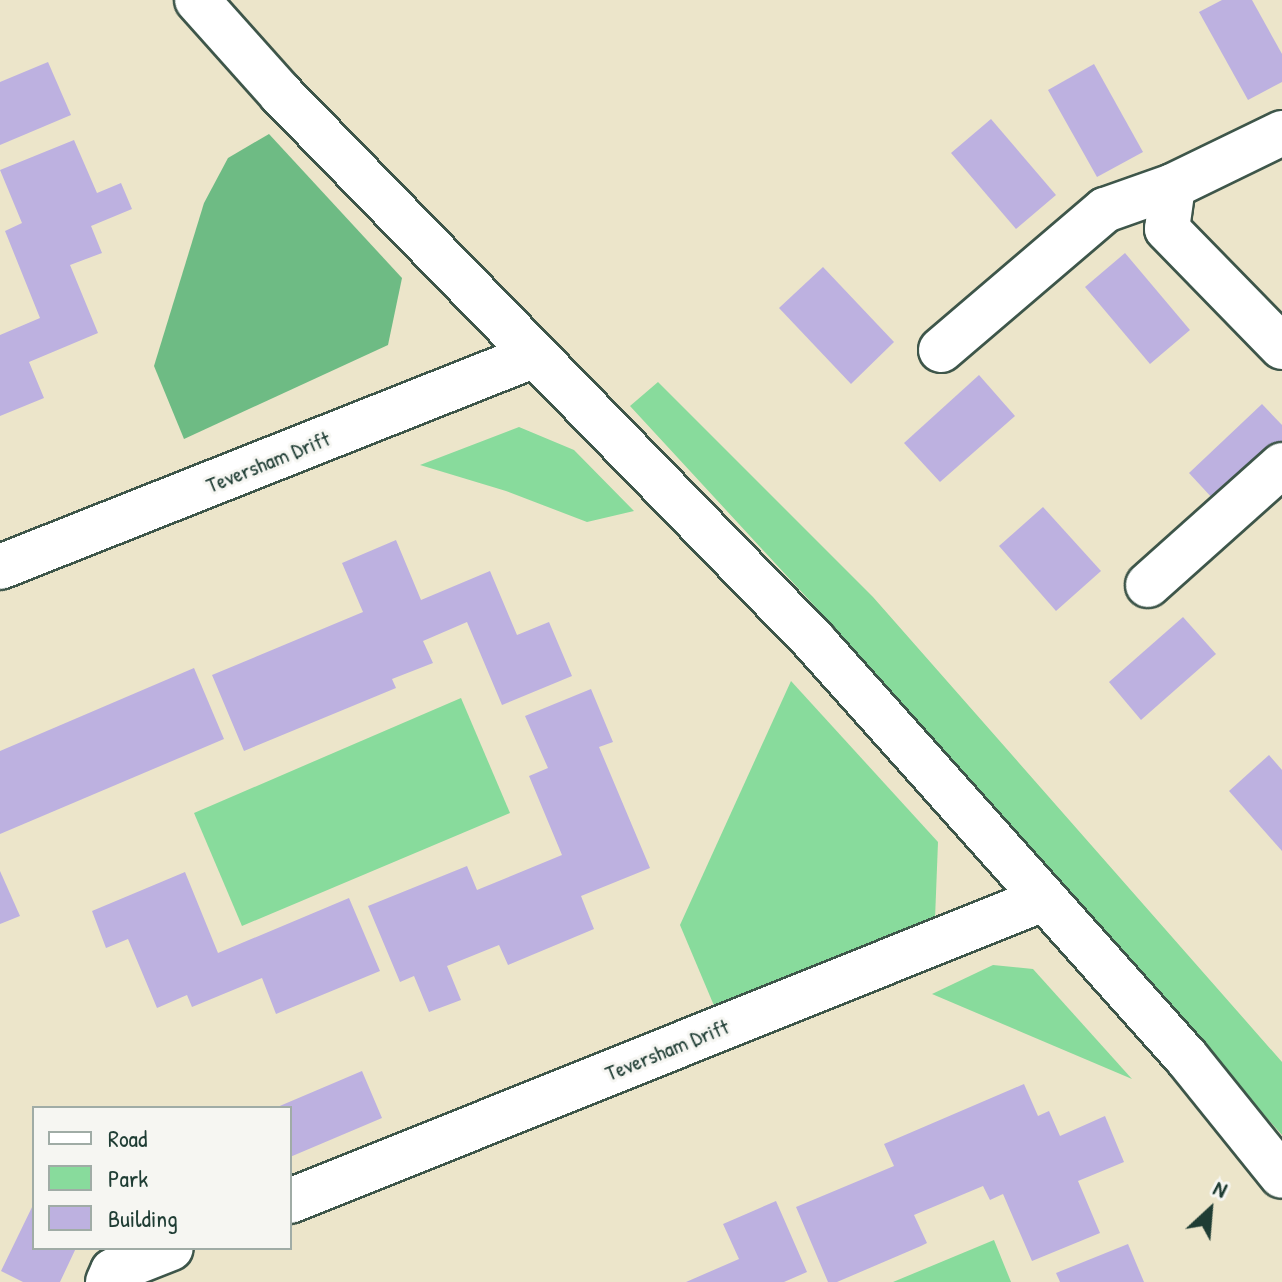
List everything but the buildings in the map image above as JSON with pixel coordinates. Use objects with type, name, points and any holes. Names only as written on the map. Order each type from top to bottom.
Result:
[{"type":"street","points":[[197,0],[281,94],[750,573],[1187,1058],[1282,1176]]},
{"type":"street","points":[[941,350],[1105,210],[1173,186],[1282,133]]},
{"type":"street","points":[[1173,186],[1167,229],[1282,347]]},
{"type":"street","name":"Teversham Drift","points":[[0,567],[535,355]]},
{"type":"street","points":[[1148,585],[1282,465]]},
{"type":"street","name":"Teversham Drift","points":[[292,1200],[1043,899]]},
{"type":"street","points":[[108,1282],[113,1271],[166,1250]]},
{"type":"green space","points":[[269,134],[402,278],[388,345],[184,439],[154,366],[204,203],[228,158]]},
{"type":"green space","points":[[658,382],[873,597],[1282,1062],[1282,1135],[834,627],[630,406]]},
{"type":"green space","points":[[519,427],[574,450],[634,511],[587,522],[506,491],[420,465]]},
{"type":"green space","points":[[791,681],[938,842],[935,919],[715,1008],[680,925]]},
{"type":"green space","points":[[461,698],[510,813],[242,926],[194,813]]},
{"type":"green space","points":[[993,965],[1033,969],[1132,1079],[932,994]]},
{"type":"green space","points":[[994,1240],[1011,1282],[893,1282]]}]
